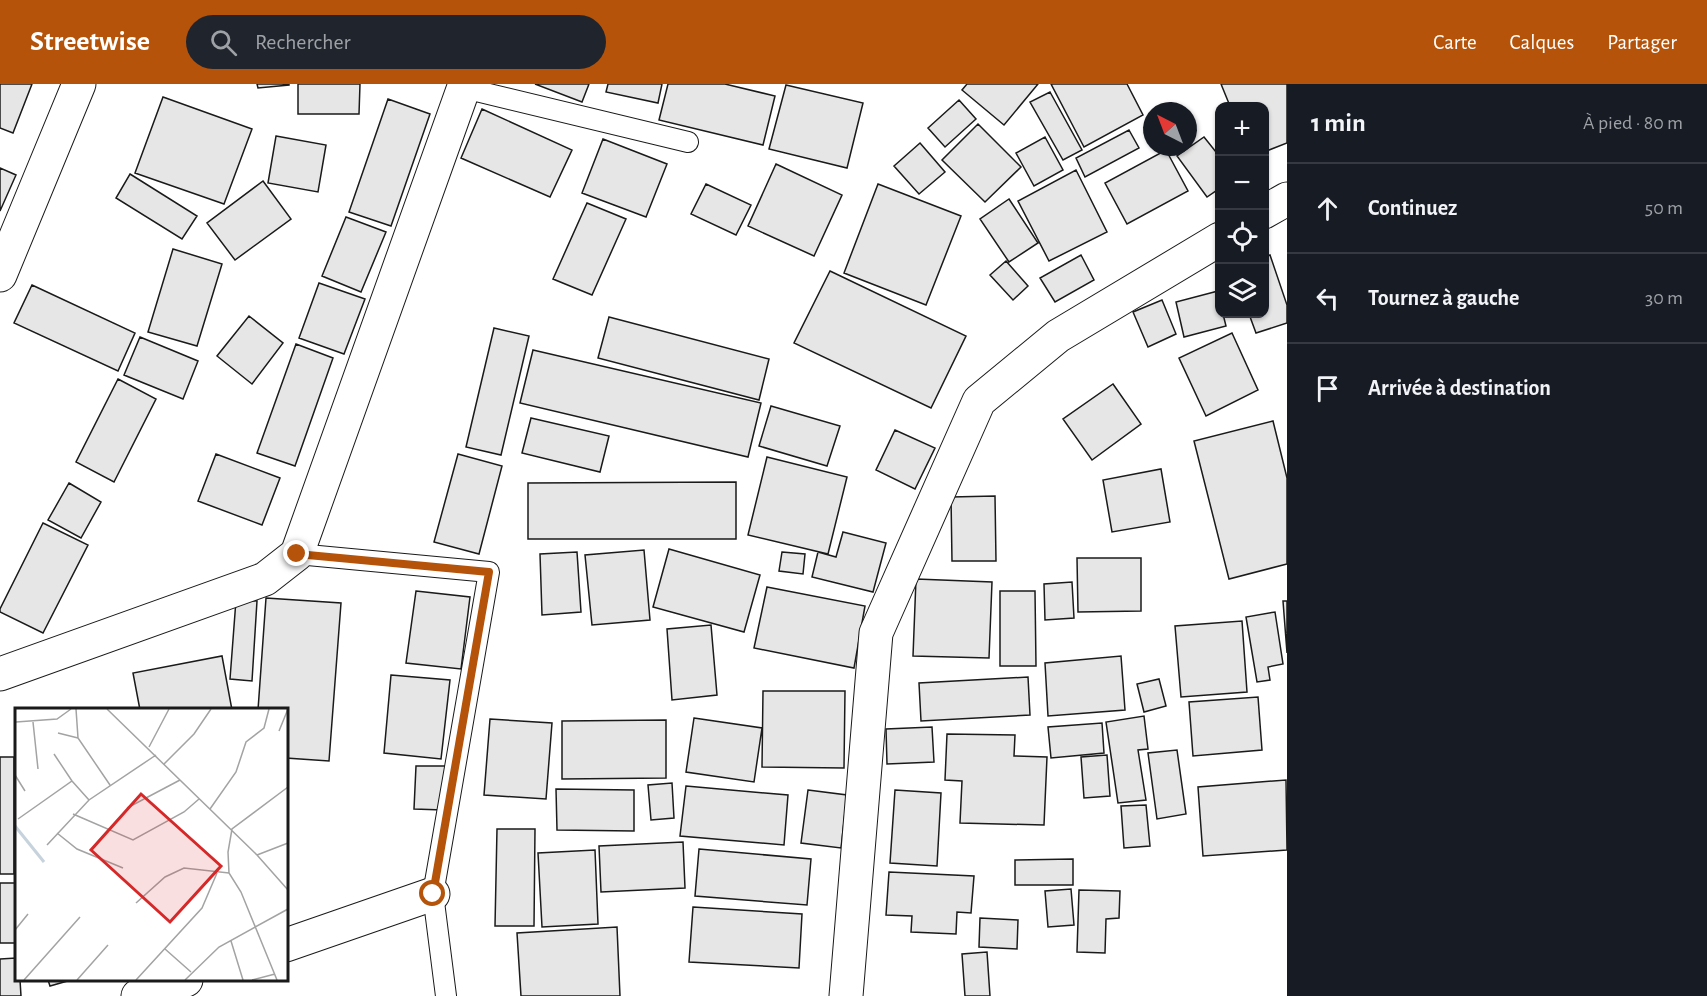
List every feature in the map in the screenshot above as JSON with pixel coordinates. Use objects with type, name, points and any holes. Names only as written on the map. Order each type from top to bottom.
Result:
[{"type":"street","points":[[0,275],[79,84]]},
{"type":"street","points":[[0,674],[265,579],[297,554],[464,86]]},
{"type":"street","points":[[1268,210],[1287,199]]},
{"type":"street","points":[[846,996],[876,633],[978,401],[1058,336],[1215,242]]},
{"type":"street","points":[[288,944],[433,894]]},
{"type":"street","points":[[138,996],[183,981]]},
{"type":"lane","points":[[464,86],[688,142]]},
{"type":"lane","points":[[297,554],[489,572],[433,894],[446,996]]},
{"type":"building","points":[[0,84],[32,84],[13,133],[0,128]]},
{"type":"building","points":[[257,84],[289,84],[289,85],[258,88]]},
{"type":"building","points":[[298,84],[360,84],[359,114],[298,114]]},
{"type":"building","points":[[535,84],[589,84],[582,102]]},
{"type":"building","points":[[608,84],[662,84],[658,103],[606,92]]},
{"type":"building","points":[[668,84],[725,84],[775,96],[763,145],[659,120]]},
{"type":"building","points":[[967,84],[1038,84],[1004,125],[962,90]]},
{"type":"building","points":[[1051,84],[1127,84],[1143,115],[1084,147]]},
{"type":"building","points":[[1221,84],[1287,84],[1287,143],[1269,150],[1269,102],[1228,102]]},
{"type":"building","points":[[786,85],[863,103],[847,168],[769,149]]},
{"type":"building","points":[[1050,92],[1082,150],[1063,160],[1030,102]]},
{"type":"building","points":[[163,97],[252,129],[224,204],[135,173]]},
{"type":"building","points":[[388,99],[430,114],[391,226],[349,212]]},
{"type":"building","points":[[959,100],[976,119],[945,147],[928,128]]},
{"type":"building","points":[[482,109],[572,150],[550,197],[461,158]]},
{"type":"building","points":[[978,124],[1021,167],[985,202],[942,160]]},
{"type":"building","points":[[1129,130],[1139,148],[1085,177],[1076,158]]},
{"type":"building","points":[[276,136],[326,145],[318,192],[268,183]]},
{"type":"building","points":[[1045,137],[1063,170],[1034,186],[1016,153]]},
{"type":"building","points":[[1204,137],[1215,151],[1215,191],[1207,197],[1177,156],[1197,156],[1197,142]]},
{"type":"building","points":[[603,139],[667,164],[646,217],[582,193]]},
{"type":"building","points":[[920,143],[945,172],[919,194],[894,166]]},
{"type":"building","points":[[1155,156],[1169,156],[1188,191],[1127,224],[1105,183]]},
{"type":"building","points":[[776,164],[842,195],[814,256],[748,226]]},
{"type":"building","points":[[0,168],[16,175],[0,211]]},
{"type":"building","points":[[1076,170],[1107,232],[1049,261],[1018,201]]},
{"type":"building","points":[[130,174],[197,216],[182,239],[116,198]]},
{"type":"building","points":[[263,181],[291,219],[235,260],[207,223]]},
{"type":"building","points":[[706,184],[751,205],[736,235],[691,214]]},
{"type":"building","points":[[878,184],[961,216],[926,305],[844,273]]},
{"type":"building","points":[[1009,199],[1038,243],[1009,262],[980,219]]},
{"type":"building","points":[[587,203],[626,219],[592,295],[553,279]]},
{"type":"building","points":[[346,217],[386,232],[361,292],[322,276]]},
{"type":"building","points":[[173,249],[222,264],[197,346],[148,332]]},
{"type":"building","points":[[1081,255],[1094,280],[1055,302],[1040,278]]},
{"type":"building","points":[[1269,255],[1287,305],[1287,323],[1256,333],[1250,318],[1269,318]]},
{"type":"building","points":[[1006,261],[1028,286],[1013,300],[990,275]]},
{"type":"building","points":[[830,271],[966,336],[931,408],[794,343]]},
{"type":"building","points":[[319,283],[365,299],[344,354],[299,338]]},
{"type":"building","points":[[32,285],[135,333],[118,371],[14,323]]},
{"type":"building","points":[[1215,292],[1215,318],[1224,318],[1226,326],[1184,337],[1176,302]]},
{"type":"building","points":[[1162,300],[1176,334],[1148,347],[1133,312]]},
{"type":"building","points":[[249,316],[283,343],[252,384],[217,356]]},
{"type":"building","points":[[609,317],[769,359],[759,400],[598,358]]},
{"type":"building","points":[[494,328],[529,336],[501,455],[466,447]]},
{"type":"building","points":[[1232,333],[1258,390],[1206,416],[1179,358]]},
{"type":"building","points":[[140,337],[198,361],[183,399],[124,375]]},
{"type":"building","points":[[296,344],[333,358],[295,466],[257,453]]},
{"type":"building","points":[[533,350],[761,403],[748,457],[520,403]]},
{"type":"building","points":[[118,379],[156,399],[114,482],[76,462]]},
{"type":"building","points":[[1113,384],[1141,424],[1092,460],[1063,419]]},
{"type":"building","points":[[771,406],[840,426],[827,466],[759,446]]},
{"type":"building","points":[[531,418],[609,436],[600,472],[522,453]]},
{"type":"building","points":[[1273,421],[1287,478],[1287,564],[1229,579],[1194,441]]},
{"type":"building","points":[[895,430],[935,448],[915,489],[876,470]]},
{"type":"building","points":[[216,454],[280,478],[262,525],[198,501]]},
{"type":"building","points":[[458,454],[502,466],[479,554],[434,542]]},
{"type":"building","points":[[767,457],[847,477],[828,554],[748,535]]},
{"type":"building","points":[[1161,469],[1170,522],[1112,532],[1103,480]]},
{"type":"building","points":[[736,482],[736,539],[528,539],[528,483]]},
{"type":"building","points":[[69,483],[101,502],[81,538],[48,520]]},
{"type":"building","points":[[995,496],[996,561],[952,561],[951,497]]},
{"type":"building","points":[[43,523],[88,545],[43,633],[0,612],[0,609]]},
{"type":"building","points":[[843,532],[886,543],[873,592],[812,577],[818,552],[836,557]]},
{"type":"building","points":[[669,549],[760,575],[744,632],[653,607]]},
{"type":"building","points":[[644,550],[650,620],[592,625],[585,555]]},
{"type":"building","points":[[577,552],[581,612],[542,615],[540,554]]},
{"type":"building","points":[[782,552],[805,554],[803,574],[779,571]]},
{"type":"building","points":[[1077,558],[1141,558],[1141,611],[1078,612]]},
{"type":"building","points":[[916,579],[992,582],[989,658],[913,656]]},
{"type":"building","points":[[1072,582],[1074,618],[1045,620],[1044,584]]},
{"type":"building","points":[[767,587],[865,606],[854,668],[754,648]]},
{"type":"building","points":[[416,591],[470,597],[461,669],[406,663]]},
{"type":"building","points":[[1000,591],[1035,591],[1036,666],[1000,666]]},
{"type":"building","points":[[266,598],[341,603],[329,761],[288,758],[288,708],[258,708]]},
{"type":"building","points":[[236,600],[257,601],[252,681],[230,679]]},
{"type":"building","points":[[1283,601],[1287,601],[1287,653]]},
{"type":"building","points":[[1275,612],[1283,664],[1268,667],[1270,680],[1257,682],[1246,617]]},
{"type":"building","points":[[1242,621],[1247,692],[1181,697],[1175,626]]},
{"type":"building","points":[[711,625],[717,695],[672,700],[667,629]]},
{"type":"building","points":[[222,656],[232,708],[140,708],[133,673]]},
{"type":"building","points":[[1121,656],[1125,710],[1048,716],[1045,663]]},
{"type":"building","points":[[391,675],[450,680],[441,759],[384,753]]},
{"type":"building","points":[[1028,677],[1030,715],[921,721],[919,683]]},
{"type":"building","points":[[1159,679],[1166,706],[1144,712],[1137,684]]},
{"type":"building","points":[[763,691],[845,691],[844,768],[762,767]]},
{"type":"building","points":[[1258,697],[1262,750],[1193,756],[1189,702]]},
{"type":"building","points":[[1144,716],[1148,749],[1138,750],[1146,800],[1118,803],[1106,722]]},
{"type":"building","points":[[694,718],[762,728],[754,782],[686,772]]},
{"type":"building","points":[[490,719],[552,723],[546,799],[484,795]]},
{"type":"building","points":[[666,720],[666,778],[562,779],[562,721]]},
{"type":"building","points":[[1102,723],[1104,753],[1051,758],[1048,727]]},
{"type":"building","points":[[932,727],[934,762],[887,764],[886,729]]},
{"type":"building","points":[[947,734],[1015,735],[1014,756],[1047,757],[1044,825],[960,823],[962,781],[945,780]]},
{"type":"building","points":[[1177,750],[1186,814],[1157,819],[1148,753]]},
{"type":"building","points":[[1107,755],[1110,796],[1084,798],[1081,757]]},
{"type":"building","points":[[0,757],[14,757],[14,874],[0,874]]},
{"type":"building","points":[[416,766],[445,766],[443,810],[414,809]]},
{"type":"building","points":[[1286,780],[1287,850],[1203,856],[1198,787]]},
{"type":"building","points":[[672,783],[674,818],[651,820],[648,785]]},
{"type":"building","points":[[686,786],[788,795],[784,845],[680,836]]},
{"type":"building","points":[[556,789],[634,790],[634,831],[557,830]]},
{"type":"building","points":[[808,790],[847,795],[841,848],[801,843]]},
{"type":"building","points":[[895,790],[941,793],[937,866],[890,863]]},
{"type":"building","points":[[1146,805],[1150,846],[1124,848],[1121,806]]},
{"type":"building","points":[[497,829],[535,829],[534,926],[495,926]]},
{"type":"building","points":[[683,842],[685,888],[601,892],[599,846]]},
{"type":"building","points":[[699,849],[811,859],[807,905],[695,896]]},
{"type":"building","points":[[595,850],[598,924],[542,927],[538,853]]},
{"type":"building","points":[[1073,859],[1073,885],[1015,885],[1015,860]]},
{"type":"building","points":[[889,872],[974,876],[971,913],[957,912],[956,934],[911,932],[912,916],[886,915]]},
{"type":"building","points":[[0,883],[15,883],[15,943],[0,943]]},
{"type":"building","points":[[1071,889],[1074,925],[1048,927],[1045,891]]},
{"type":"building","points":[[1079,890],[1120,891],[1119,918],[1106,919],[1105,953],[1077,952]]},
{"type":"building","points":[[693,907],[802,914],[799,968],[689,962]]},
{"type":"building","points":[[980,918],[1018,920],[1017,949],[979,947]]},
{"type":"building","points":[[617,927],[620,996],[521,996],[517,933]]},
{"type":"building","points":[[987,952],[990,996],[965,996],[962,954]]},
{"type":"building","points":[[15,958],[15,981],[20,981],[21,996],[0,996],[0,959]]},
{"type":"building","points":[[48,981],[68,981],[50,986]]},
{"type":"route","points":[[297,554],[489,572],[433,894]]}]
